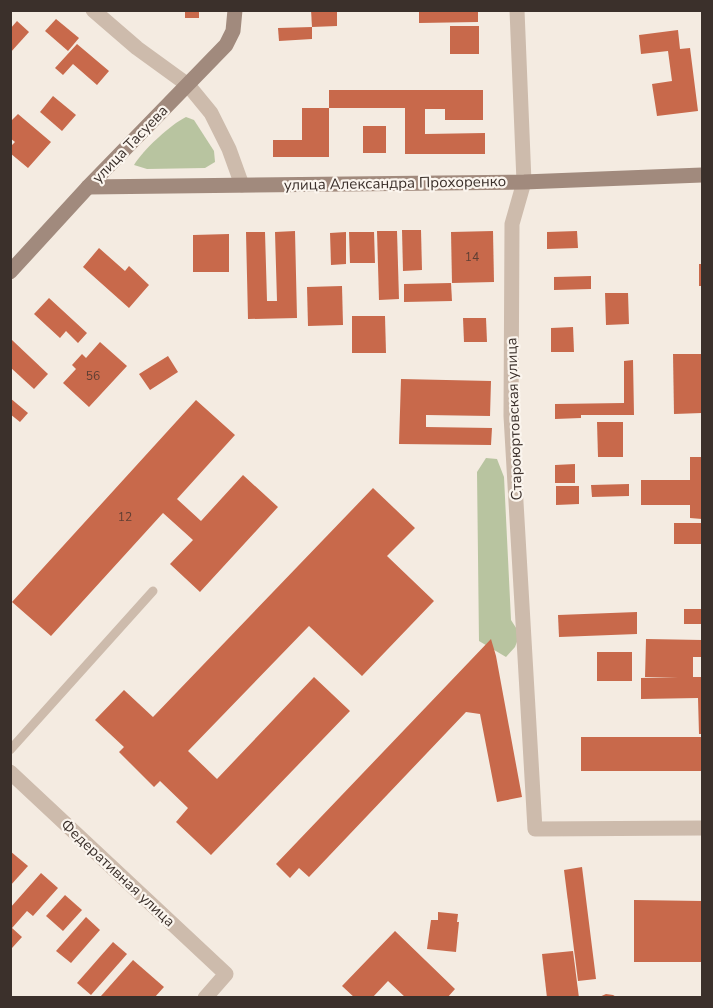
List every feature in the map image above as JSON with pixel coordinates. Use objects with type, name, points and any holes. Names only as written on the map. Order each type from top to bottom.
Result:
[{"type":"street","points":[[93,10],[137,48],[188,85],[211,113],[229,149],[242,185]]},
{"type":"street","name":"улица Тасуева","points":[[10,272],[88,187],[226,45],[233,31],[235,10]]},
{"type":"street","name":"Староюртовская улица","points":[[517,10],[524,182],[512,224],[511,416],[536,829],[702,828]]},
{"type":"street","name":"улица Александра Прохоренко","points":[[88,187],[524,182],[702,175]]},
{"type":"street","name":"Федеративная улица","points":[[10,772],[226,974],[205,998]]},
{"type":"lane","points":[[10,750],[153,591]]},
{"type":"green space","points":[[186,117],[194,120],[214,151],[215,162],[205,168],[147,169],[134,165],[157,138]]},
{"type":"green space","points":[[486,458],[497,459],[504,477],[511,620],[520,634],[515,647],[506,657],[479,641],[477,472]]},
{"type":"building","points":[[185,10],[199,10],[199,18],[185,18]]},
{"type":"building","points":[[311,10],[337,10],[337,26],[312,27]]},
{"type":"building","points":[[419,10],[478,10],[478,22],[419,23]]},
{"type":"building","points":[[56,19],[79,38],[68,51],[45,31]]},
{"type":"building","points":[[17,21],[29,32],[10,53],[10,29]]},
{"type":"building","points":[[450,26],[479,26],[479,54],[450,54]]},
{"type":"building","points":[[312,27],[312,39],[279,41],[278,28]]},
{"type":"building","points":[[678,30],[680,49],[690,48],[698,111],[657,116],[652,84],[672,81],[668,51],[641,54],[639,35]]},
{"type":"building","points":[[77,44],[109,71],[97,85],[73,64],[63,75],[55,68]]},
{"type":"building","points":[[329,90],[483,90],[483,120],[445,120],[445,109],[425,109],[425,134],[485,133],[485,154],[405,154],[405,108],[329,108]]},
{"type":"building","points":[[53,96],[76,115],[62,131],[40,112]]},
{"type":"building","points":[[302,108],[329,108],[329,157],[273,157],[273,140],[302,140]]},
{"type":"building","points":[[18,114],[51,142],[28,168],[10,153],[10,147],[15,142],[10,138],[10,122]]},
{"type":"building","points":[[363,126],[386,126],[386,153],[363,153]]},
{"type":"building","points":[[402,230],[421,230],[422,270],[403,271]]},
{"type":"building","points":[[295,231],[297,318],[248,319],[246,232],[265,232],[267,301],[277,301],[275,232]]},
{"type":"building","points":[[377,231],[397,231],[399,299],[379,300]]},
{"type":"building","points":[[493,231],[494,282],[452,283],[451,232]]},
{"type":"building","points":[[577,231],[578,248],[547,249],[547,232]]},
{"type":"building","points":[[346,232],[346,264],[331,265],[330,233]]},
{"type":"building","points":[[349,232],[374,232],[375,263],[350,263]]},
{"type":"building","points":[[229,234],[229,272],[193,272],[193,235]]},
{"type":"building","points":[[99,248],[125,271],[129,266],[149,285],[129,308],[83,267]]},
{"type":"building","points":[[699,264],[702,264],[702,286],[699,286]]},
{"type":"building","points":[[591,276],[591,289],[554,290],[554,277]]},
{"type":"building","points":[[451,283],[452,301],[404,302],[404,284]]},
{"type":"building","points":[[342,286],[343,325],[308,326],[307,287]]},
{"type":"building","points":[[605,293],[628,293],[629,324],[606,325]]},
{"type":"building","points":[[49,298],[87,333],[78,343],[66,331],[60,338],[34,314]]},
{"type":"building","points":[[352,316],[385,316],[386,353],[352,353]]},
{"type":"building","points":[[463,318],[486,318],[487,342],[464,342]]},
{"type":"building","points":[[573,327],[574,352],[551,352],[551,328]]},
{"type":"building","points":[[12,340],[48,374],[34,389],[10,367]]},
{"type":"building","points":[[100,342],[127,366],[89,407],[63,383],[76,369],[72,365],[82,354],[86,358]]},
{"type":"building","points":[[673,354],[702,354],[702,413],[674,414]]},
{"type":"building","points":[[168,356],[178,372],[150,390],[139,374]]},
{"type":"building","points":[[633,360],[634,415],[581,415],[581,418],[555,419],[555,404],[624,403],[624,361]]},
{"type":"building","points":[[401,379],[491,381],[490,416],[426,415],[426,427],[492,428],[491,445],[399,444]]},
{"type":"building","points":[[10,398],[28,413],[20,422],[10,414]]},
{"type":"building","points":[[196,400],[235,435],[177,499],[201,521],[243,475],[278,507],[200,592],[170,564],[193,540],[163,513],[51,636],[12,602]]},
{"type":"building","points":[[597,422],[623,422],[623,457],[598,457]]},
{"type":"building","points":[[690,457],[702,457],[702,519],[690,518],[690,505],[641,505],[641,480],[690,480]]},
{"type":"building","points":[[575,464],[575,483],[555,483],[555,465]]},
{"type":"building","points":[[629,484],[629,496],[592,497],[591,485]]},
{"type":"building","points":[[556,486],[579,486],[579,504],[556,505]]},
{"type":"building","points":[[373,488],[415,528],[387,556],[434,601],[362,676],[309,626],[188,751],[217,779],[314,677],[350,711],[211,855],[176,822],[188,808],[160,781],[154,787],[119,752],[124,747],[95,720],[124,690],[153,717]]},
{"type":"building","points":[[674,523],[702,523],[702,544],[674,544]]},
{"type":"building","points":[[684,609],[702,609],[702,624],[684,624]]},
{"type":"building","points":[[637,612],[637,634],[559,637],[558,615]]},
{"type":"building","points":[[491,639],[522,797],[497,802],[480,714],[466,712],[309,877],[299,868],[290,878],[276,864]]},
{"type":"building","points":[[646,639],[702,640],[702,657],[693,657],[693,677],[702,677],[702,734],[699,734],[698,698],[641,699],[641,678],[678,677],[645,677]]},
{"type":"building","points":[[597,652],[632,652],[632,681],[597,681]]},
{"type":"building","points":[[581,737],[702,737],[702,771],[581,771]]},
{"type":"building","points":[[10,851],[28,866],[10,886]]},
{"type":"building","points":[[582,867],[596,979],[578,981],[564,870]]},
{"type":"building","points":[[41,873],[58,888],[33,916],[27,911],[12,928],[22,937],[12,948],[10,947],[10,908]]},
{"type":"building","points":[[65,895],[82,910],[63,931],[46,916]]},
{"type":"building","points":[[634,900],[702,901],[702,962],[634,962]]},
{"type":"building","points":[[438,912],[458,914],[456,952],[427,949],[431,920],[438,920]]},
{"type":"building","points":[[86,917],[100,930],[71,963],[56,951]]},
{"type":"building","points":[[395,931],[455,989],[447,998],[406,998],[388,981],[372,998],[355,998],[342,986]]},
{"type":"building","points":[[113,942],[127,954],[91,995],[77,983]]},
{"type":"building","points":[[573,951],[579,998],[547,998],[542,954]]},
{"type":"building","points":[[133,960],[164,987],[154,998],[103,998],[101,996]]},
{"type":"building","points":[[606,994],[613,995],[618,998],[597,998]]}]
